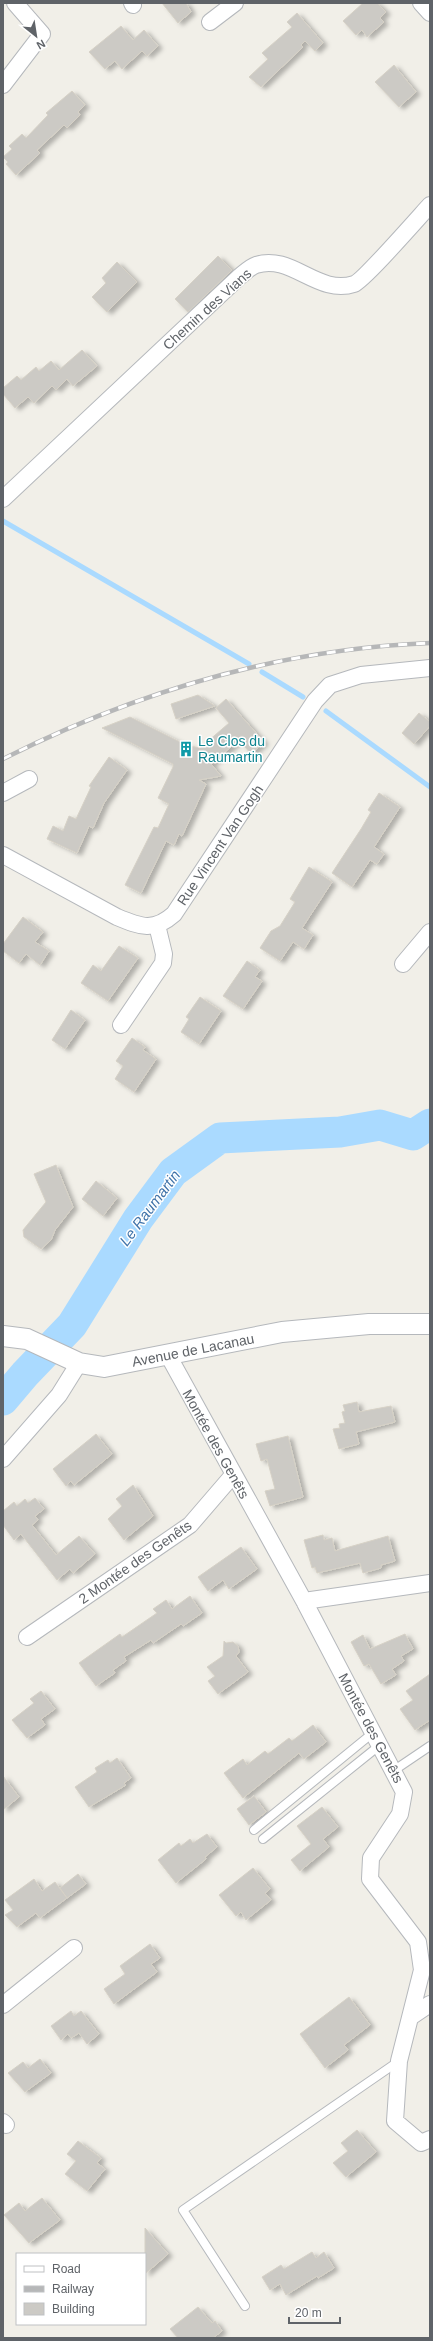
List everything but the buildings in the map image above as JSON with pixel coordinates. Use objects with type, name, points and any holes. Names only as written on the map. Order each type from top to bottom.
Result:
[{"type":"street","points":[[3,86],[42,34],[15,3]]},
{"type":"street","points":[[210,22],[235,3]]},
{"type":"street","points":[[421,3],[430,13]]},
{"type":"street","name":"Chemin des Vians","points":[[3,499],[239,277],[256,265],[277,263],[324,284],[338,287],[356,283],[430,205]]},
{"type":"street","name":"Rue Vincent Van Gogh","points":[[157,925],[163,924],[174,914],[315,702],[330,685],[362,675],[430,668]]},
{"type":"street","points":[[3,793],[29,779]]},
{"type":"street","points":[[3,855],[117,917],[133,924],[151,927],[157,925],[164,954],[163,963],[121,1025]]},
{"type":"street","points":[[403,964],[430,932]]},
{"type":"street","name":"Avenue de Lacanau","points":[[3,1336],[27,1339],[79,1363],[104,1367],[282,1332],[369,1324],[430,1324]]},
{"type":"street","name":"Montée des Genêts","points":[[168,1355],[304,1601],[404,1792],[400,1814],[371,1858],[370,1879],[418,1942],[422,1970],[412,2016],[399,2060],[395,2121],[421,2143],[430,2139]]},
{"type":"street","points":[[3,1459],[59,1395],[79,1363]]},
{"type":"street","name":"2 Montée des Genêts","points":[[27,1637],[190,1526],[233,1475]]},
{"type":"street","points":[[304,1601],[430,1583]]},
{"type":"street","points":[[3,2005],[74,1948]]},
{"type":"street","points":[[412,2016],[430,2004]]},
{"type":"lane","points":[[254,1830],[377,1739]]},
{"type":"lane","points":[[263,1839],[377,1739]]},
{"type":"lane","points":[[393,1771],[430,1746]]},
{"type":"lane","points":[[246,2306],[184,2210],[399,2060]]},
{"type":"waterway","points":[[3,521],[249,664]]},
{"type":"waterway","points":[[262,672],[303,697]]},
{"type":"waterway","points":[[326,711],[430,787]]},
{"type":"waterway","name":"Le Raumartin","points":[[3,1400],[25,1374],[72,1325],[138,1219],[173,1172],[220,1138],[340,1132],[380,1125],[413,1135],[430,1124]]},
{"type":"railway","points":[[3,759],[53,735],[105,713],[157,694],[210,678],[319,654],[374,647],[430,643]]},
{"type":"place","name":"Le Clos du Raumartin","points":[[186,749]]}]
